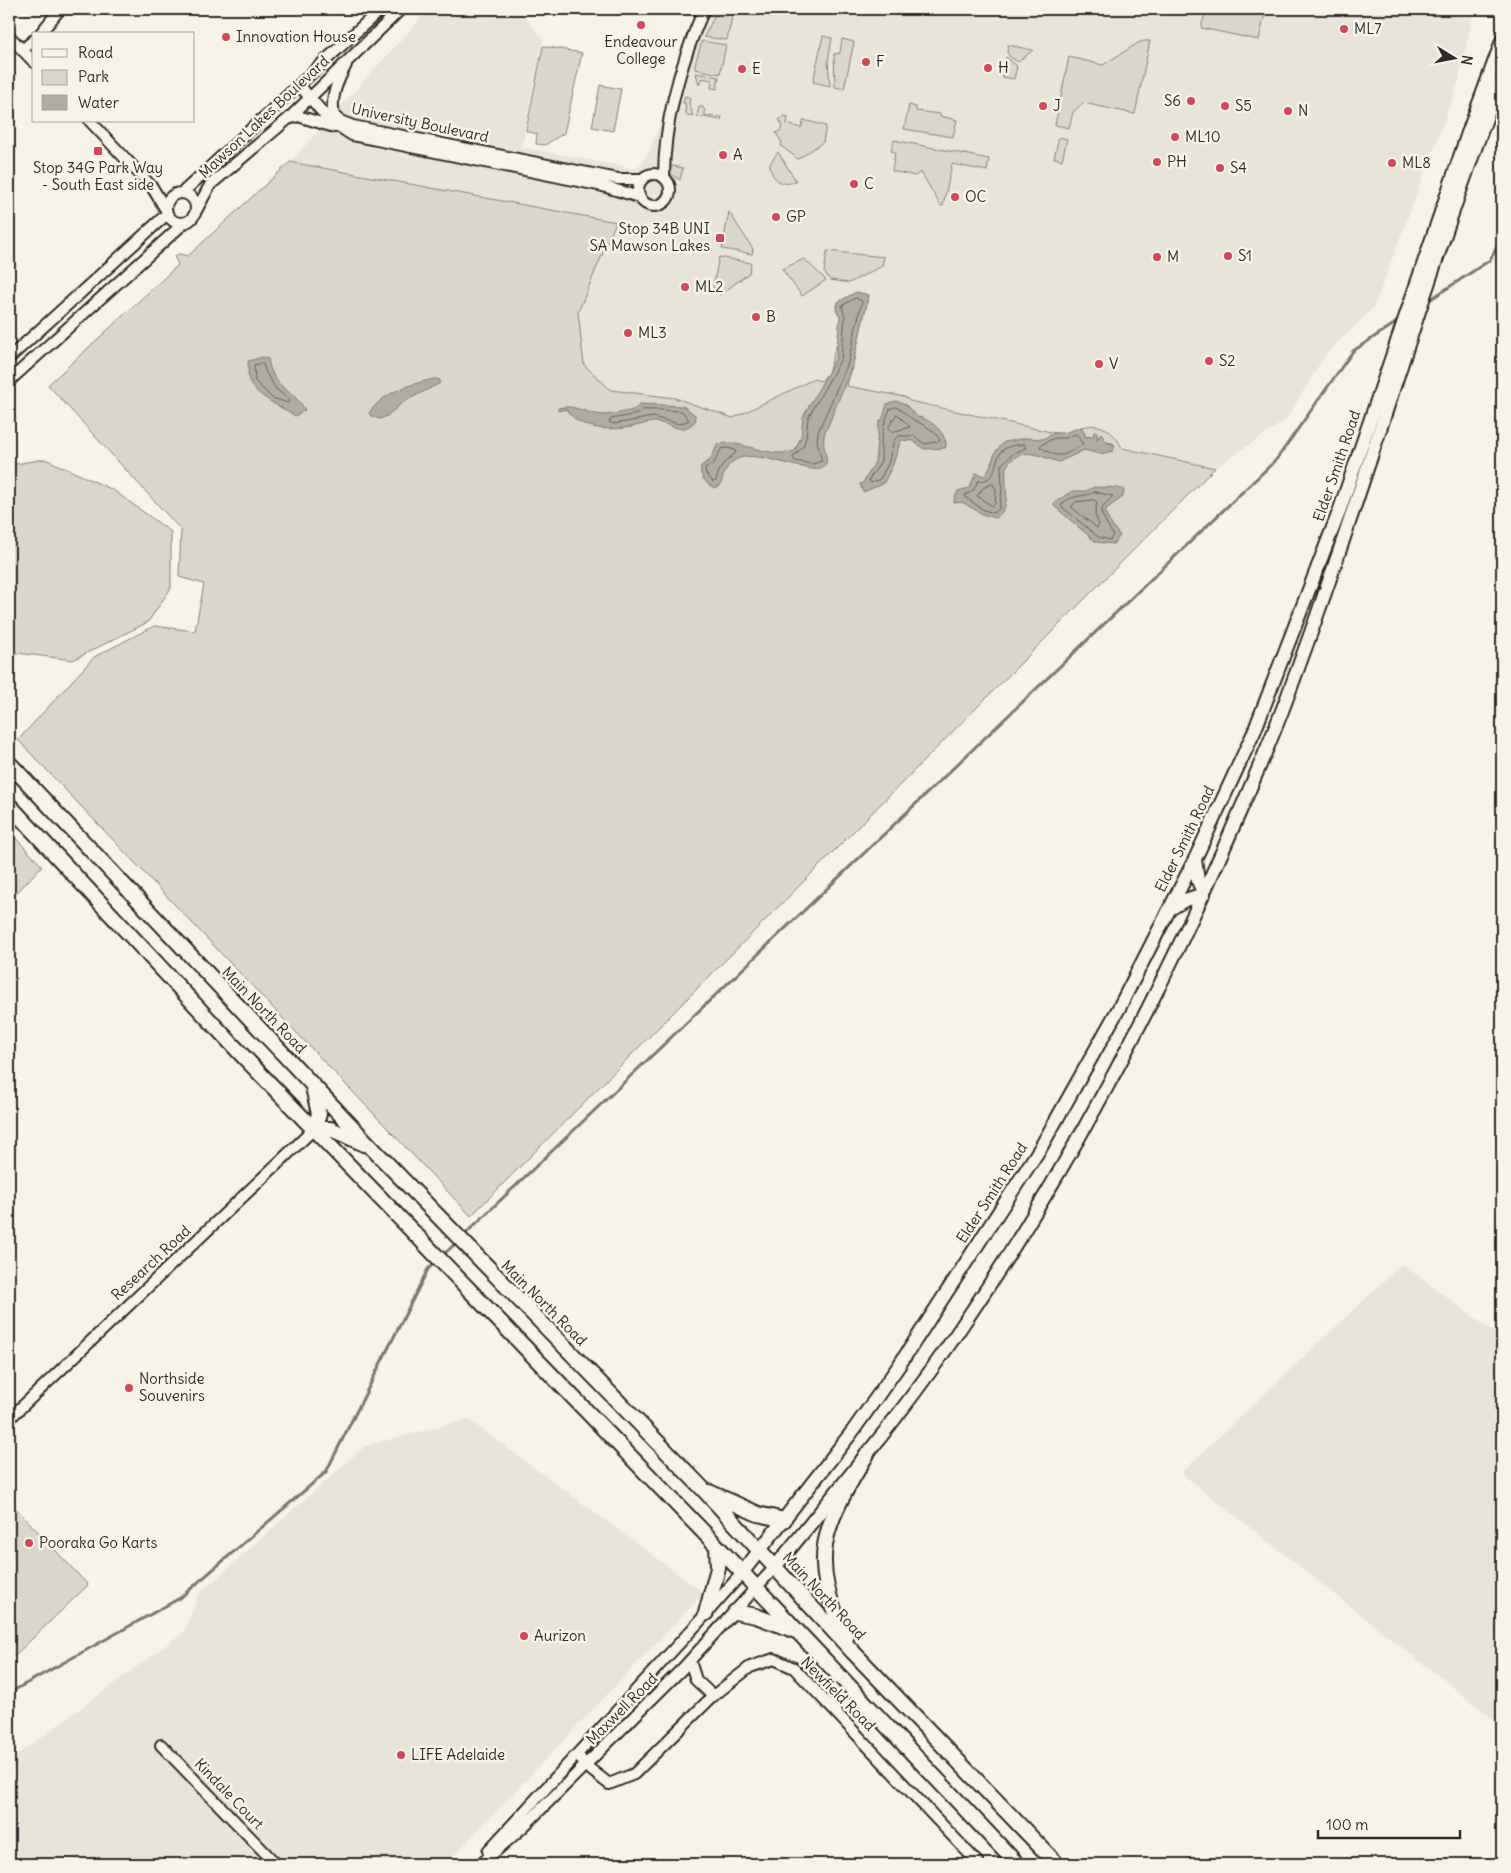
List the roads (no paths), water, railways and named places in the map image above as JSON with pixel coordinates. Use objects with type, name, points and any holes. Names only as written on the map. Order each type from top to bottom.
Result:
[{"type":"highway","name":"Main North Road","points":[[9,763],[372,1148],[703,1489],[853,1652],[1057,1864]]},
{"type":"highway","points":[[9,805],[314,1129],[717,1546],[1017,1864]]},
{"type":"highway","points":[[312,1084],[319,1114],[314,1129]]},
{"type":"highway","points":[[314,1129],[330,1129],[372,1148]]},
{"type":"highway","points":[[853,1652],[832,1607],[826,1585],[823,1560],[830,1523],[842,1494],[867,1454]]},
{"type":"highway","points":[[703,1489],[758,1514],[784,1520]]},
{"type":"highway","points":[[706,1613],[718,1568],[717,1546]]},
{"type":"highway","points":[[736,1612],[756,1616],[796,1631]]},
{"type":"main road","name":"Elder Smith Road","points":[[742,1573],[852,1432],[898,1368],[1040,1147],[1119,1008],[1195,859],[1258,722],[1339,512],[1502,41]]},
{"type":"main road","name":"Elder Smith Road","points":[[775,1567],[867,1454],[949,1346],[1063,1167],[1132,1045],[1204,894],[1281,713],[1366,475],[1427,290],[1502,76]]},
{"type":"main road","points":[[1168,911],[1180,903],[1204,894],[1198,881],[1195,859]]},
{"type":"street","points":[[42,32],[60,9]]},
{"type":"street","name":"Mawson Lakes Boulevard","points":[[179,193],[300,86],[382,9]]},
{"type":"street","name":"Mawson Lakes Boulevard","points":[[196,211],[210,185],[288,119],[352,54],[401,9]]},
{"type":"street","points":[[664,150],[651,174],[641,179],[638,187],[644,204],[651,206],[664,204],[668,198],[670,186],[664,176],[664,150],[682,66],[704,9]]},
{"type":"street","points":[[9,36],[32,60]]},
{"type":"street","points":[[22,50],[32,42]]},
{"type":"street","points":[[334,116],[332,105],[336,85],[352,54]]},
{"type":"street","points":[[300,86],[310,98]]},
{"type":"street","name":"University Boulevard","points":[[310,98],[320,101],[334,116],[345,124],[618,179],[641,179]]},
{"type":"street","name":"University Boulevard","points":[[310,98],[338,128],[365,138],[603,186],[640,197]]},
{"type":"street","points":[[288,119],[298,116],[338,128]]},
{"type":"street","points":[[91,122],[152,187],[173,222],[183,224]]},
{"type":"street","points":[[651,174],[664,176]]},
{"type":"street","points":[[9,381],[183,224],[192,220],[196,211],[191,197],[152,187]]},
{"type":"street","points":[[9,358],[166,212],[168,200],[179,193]]},
{"type":"street","name":"Research Road","points":[[9,1419],[314,1129]]},
{"type":"street","name":"Maxwell Road","points":[[481,1864],[524,1827],[690,1661],[775,1567]]},
{"type":"street","name":"Maxwell Road","points":[[476,1864],[742,1573]]},
{"type":"street","name":"Newfield Road","points":[[586,1766],[608,1784],[634,1774],[713,1696],[750,1667],[774,1659],[794,1668],[979,1864]]},
{"type":"street","points":[[690,1661],[696,1680],[713,1696]]},
{"type":"street","points":[[640,1685],[653,1698]]},
{"type":"street","name":"Kindale Court","points":[[161,1745],[276,1864]]},
{"type":"street","points":[[577,1754],[586,1766]]},
{"type":"water","points":[[856,292],[869,295],[853,364],[825,432],[825,465],[820,469],[815,469],[753,456],[742,457],[733,462],[726,471],[721,485],[715,488],[709,484],[702,477],[701,466],[710,460],[718,444],[737,444],[775,453],[795,451],[801,437],[803,417],[836,358],[840,316],[836,310],[838,302]]},
{"type":"water","points":[[263,357],[268,359],[274,377],[295,397],[305,410],[295,416],[269,401],[252,386],[248,378],[248,361]]},
{"type":"water","points":[[435,379],[440,380],[440,383],[402,403],[387,416],[380,419],[371,416],[369,413],[382,399],[390,394],[417,383]]},
{"type":"water","points":[[896,401],[905,404],[917,417],[926,420],[936,427],[943,436],[946,446],[945,448],[924,449],[913,441],[901,440],[892,467],[883,484],[863,492],[860,484],[863,483],[875,462],[879,422],[883,418],[887,404]]},
{"type":"water","points":[[640,404],[683,406],[695,415],[696,420],[686,428],[676,428],[654,422],[622,428],[604,429],[578,421],[566,409],[558,411],[558,408],[569,407],[606,415],[633,410]]},
{"type":"water","points":[[1081,427],[1086,437],[1093,436],[1094,432],[1097,432],[1097,439],[1101,433],[1106,442],[1115,445],[1113,451],[1100,454],[1084,450],[1059,462],[1038,455],[1018,455],[1006,467],[1006,501],[1001,513],[996,518],[982,514],[962,502],[954,503],[958,491],[969,488],[976,473],[984,476],[987,474],[996,451],[1004,442],[1027,438],[1043,439],[1054,433],[1064,433]]},
{"type":"water","points":[[1094,487],[1124,490],[1123,497],[1106,509],[1109,520],[1120,536],[1113,544],[1096,542],[1054,506],[1054,503],[1072,491],[1086,491]]},
{"type":"waterway","points":[[1428,301],[1490,260],[1502,238]]},
{"type":"waterway","points":[[463,1236],[1276,460],[1353,351],[1400,320]]},
{"type":"waterway","points":[[441,1257],[457,1242]]},
{"type":"waterway","points":[[9,1693],[180,1598],[326,1472],[428,1269],[437,1261]]},
{"type":"place","name":"Endeavour College","points":[[641,25]]},
{"type":"place","name":"ML7","points":[[1344,29]]},
{"type":"place","name":"Innovation House","points":[[226,37]]},
{"type":"place","name":"F","points":[[866,62]]},
{"type":"place","name":"H","points":[[988,68]]},
{"type":"place","name":"E","points":[[742,69]]},
{"type":"place","name":"S6","points":[[1191,101]]},
{"type":"place","name":"J","points":[[1043,106]]},
{"type":"place","name":"S5","points":[[1225,106]]},
{"type":"place","name":"N","points":[[1288,111]]},
{"type":"place","name":"ML10","points":[[1175,137]]},
{"type":"place","name":"Stop 34G Park Way - South East side","points":[[98,151]]},
{"type":"place","name":"A","points":[[723,155]]},
{"type":"place","name":"PH","points":[[1157,162]]},
{"type":"place","name":"ML8","points":[[1392,163]]},
{"type":"place","name":"S4","points":[[1220,168]]},
{"type":"place","name":"C","points":[[854,184]]},
{"type":"place","name":"OC","points":[[955,197]]},
{"type":"place","name":"GP","points":[[776,217]]},
{"type":"place","name":"Stop 34B UNI SA Mawson Lakes","points":[[720,238]]},
{"type":"place","name":"S1","points":[[1228,256]]},
{"type":"place","name":"M","points":[[1157,257]]},
{"type":"place","name":"ML2","points":[[685,287]]},
{"type":"place","name":"B","points":[[756,317]]},
{"type":"place","name":"ML3","points":[[628,333]]},
{"type":"place","name":"S2","points":[[1209,361]]},
{"type":"place","name":"V","points":[[1099,364]]},
{"type":"place","name":"Northside Souvenirs","points":[[129,1388]]},
{"type":"place","name":"Pooraka Go Karts","points":[[29,1543]]},
{"type":"place","name":"Aurizon","points":[[524,1636]]},
{"type":"place","name":"LIFE Adelaide","points":[[401,1755]]}]
